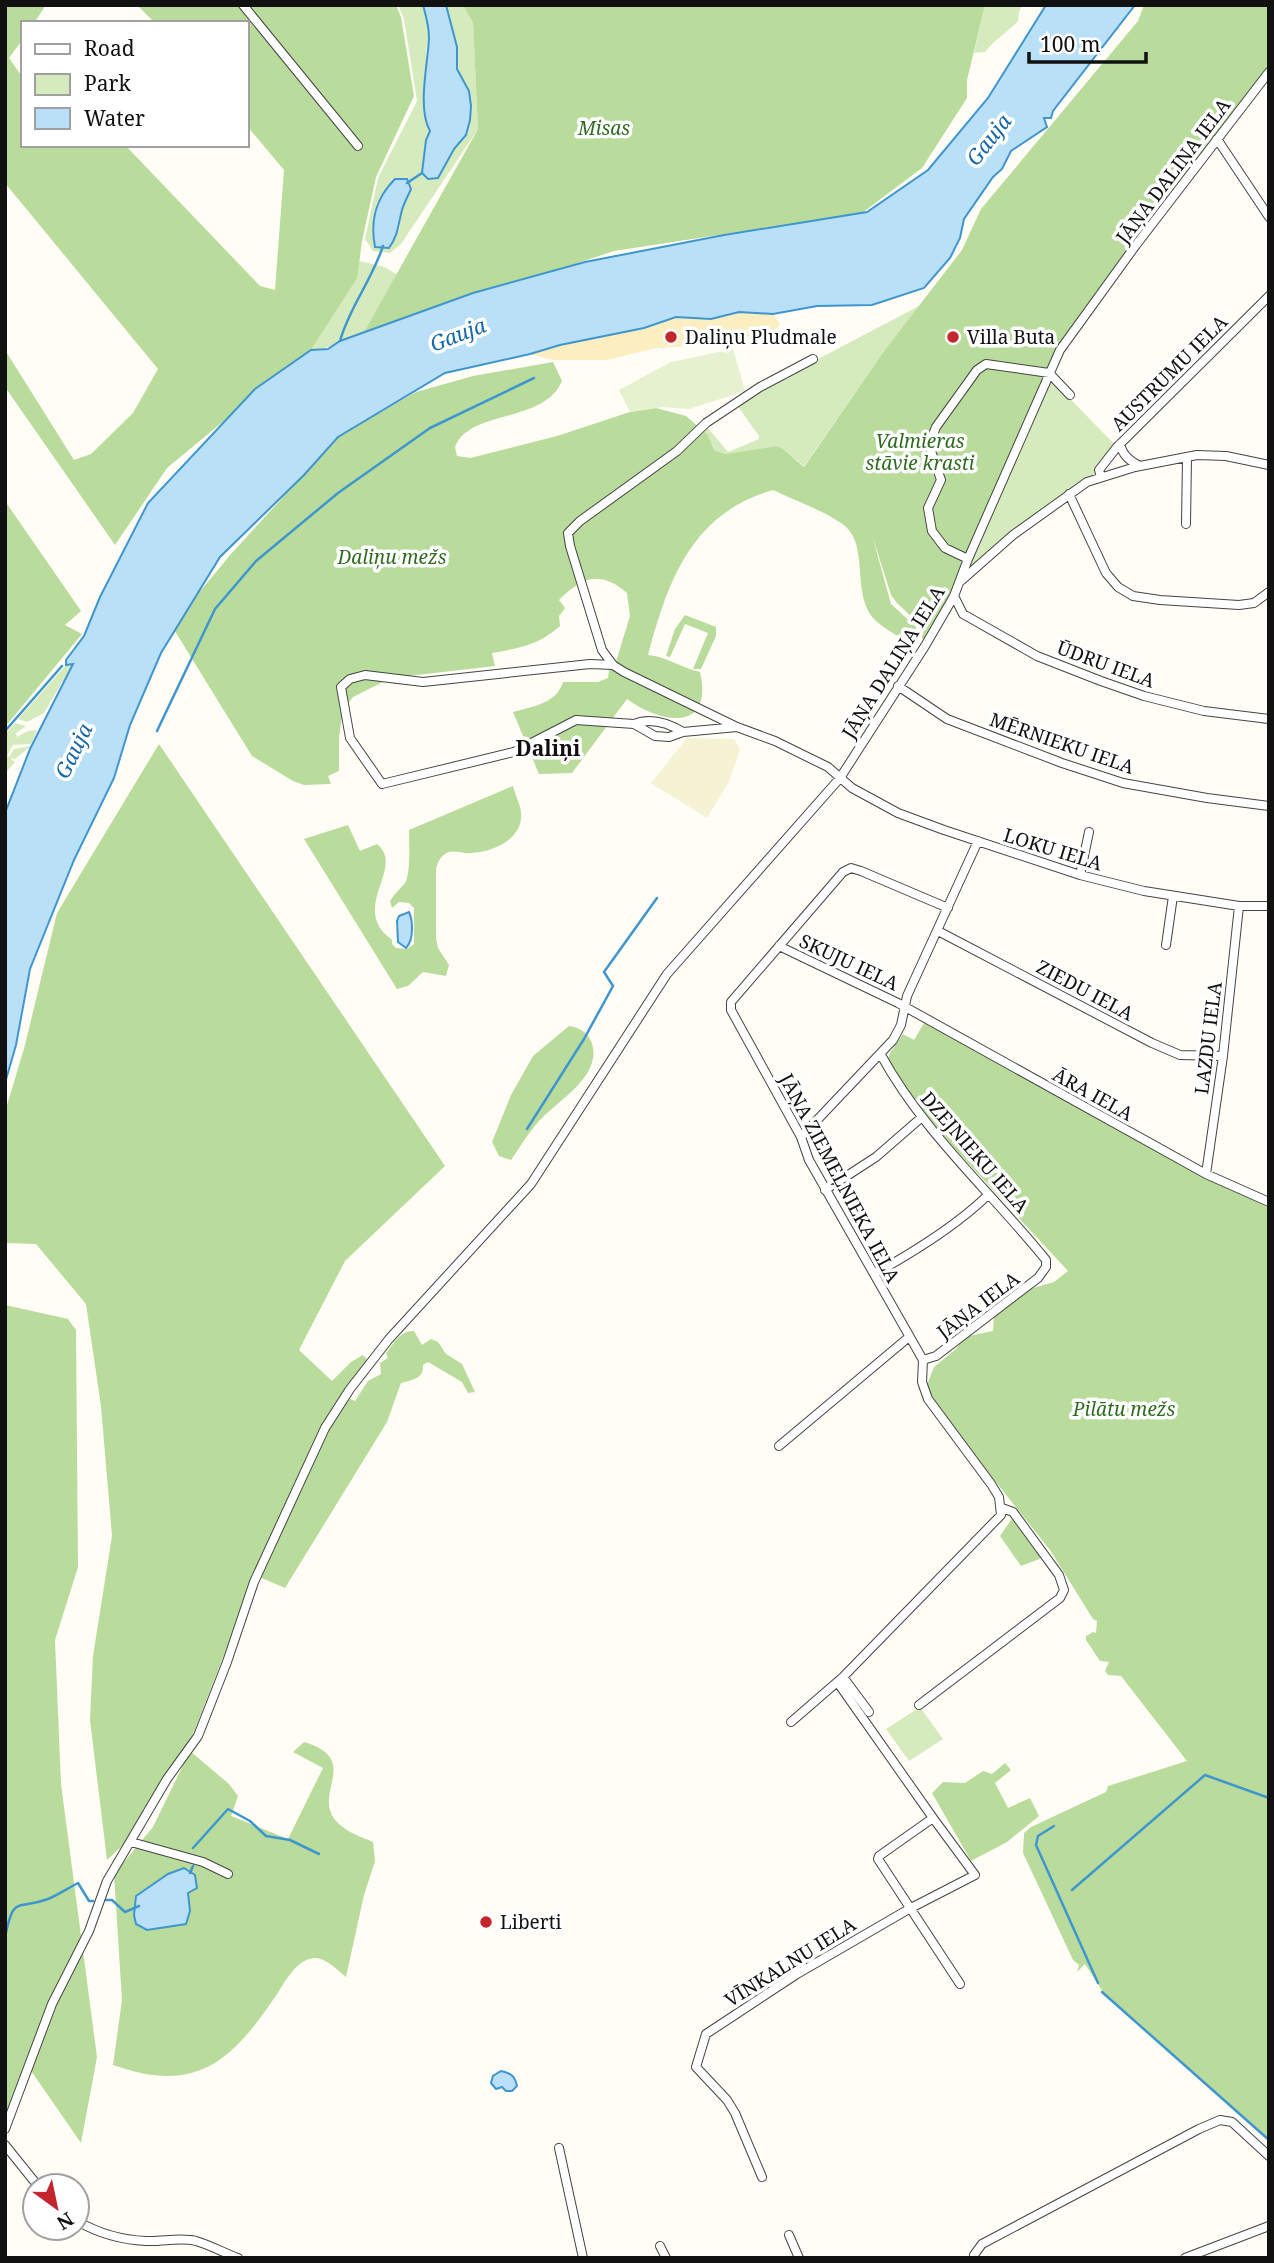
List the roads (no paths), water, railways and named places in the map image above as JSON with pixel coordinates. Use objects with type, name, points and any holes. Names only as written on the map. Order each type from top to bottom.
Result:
[{"type":"street","points":[[243,5],[358,146]]},
{"type":"street","name":"JĀŅA DALIŅA IELA","points":[[5,2129],[52,2004],[89,1931],[107,1881],[167,1779],[198,1735],[228,1662],[254,1582],[325,1428],[350,1389],[389,1339],[531,1184],[667,974],[840,778],[954,596],[1060,350],[1269,72]]},
{"type":"street","points":[[1217,139],[1269,217]]},
{"type":"street","name":"AUSTRUMU IELA","points":[[1101,477],[1098,470],[1120,444],[1269,296]]},
{"type":"street","points":[[613,666],[600,643],[568,533],[580,521],[677,451],[706,423],[760,387],[813,359]]},
{"type":"street","points":[[968,559],[945,548],[932,531],[928,508],[941,481],[929,445],[936,427],[977,370],[986,364],[1049,373],[1070,395]]},
{"type":"street","points":[[1120,444],[1122,452],[1130,461],[1140,466]]},
{"type":"street","points":[[962,580],[1013,535],[1087,482],[1140,466],[1197,455],[1226,456],[1269,465]]},
{"type":"street","points":[[1186,524],[1187,458]]},
{"type":"street","points":[[1069,494],[1107,573],[1118,587],[1133,596],[1239,605],[1254,603],[1269,592]]},
{"type":"street","name":"ŪDRU IELA","points":[[954,596],[963,614],[973,620],[1037,656],[1101,681],[1144,696],[1204,711],[1269,719]]},
{"type":"street","points":[[613,666],[590,664],[423,682],[365,675],[350,679],[341,687],[350,738],[382,784],[514,752],[576,720],[635,724],[655,736],[669,737],[683,732],[737,727]]},
{"type":"street","name":"LOKU IELA","points":[[613,666],[737,727],[775,741],[828,767],[852,788],[898,813],[1080,875],[1173,897],[1238,906],[1269,906]]},
{"type":"street","name":"MĒRNIEKU IELA","points":[[898,686],[947,719],[1062,764],[1123,783],[1207,799],[1269,806]]},
{"type":"street","points":[[635,724],[644,720],[662,722],[683,732]]},
{"type":"street","points":[[1080,875],[1089,832]]},
{"type":"street","points":[[801,1137],[893,1040],[901,1025],[907,996],[978,841]]},
{"type":"street","points":[[779,946],[843,872],[851,868],[948,908]]},
{"type":"street","points":[[1166,946],[1173,897]]},
{"type":"street","name":"LAZDU IELA","points":[[1206,1174],[1223,1056],[1238,906]]},
{"type":"street","name":"ZIEDU IELA","points":[[938,931],[1152,1043],[1180,1055],[1223,1056]]},
{"type":"street","name":"SKUJU IELA","points":[[779,946],[905,1007]]},
{"type":"street","name":"JĀŅA ZIEMEĻNIEKA IELA","points":[[779,946],[731,1002],[731,1010],[801,1137],[808,1160],[923,1360]]},
{"type":"street","name":"ĀRA IELA","points":[[905,1007],[1206,1174],[1269,1202]]},
{"type":"street","name":"DZEJNIEKU IELA","points":[[881,1055],[898,1086],[922,1117],[988,1195],[1028,1237],[1046,1260],[1046,1267]]},
{"type":"street","points":[[825,1190],[876,1157],[922,1117]]},
{"type":"street","points":[[874,1274],[932,1239],[988,1195]]},
{"type":"street","name":"JĀŅA IELA","points":[[923,1360],[936,1356],[990,1316],[1038,1278],[1046,1267]]},
{"type":"street","points":[[779,1446],[909,1337]]},
{"type":"street","points":[[791,1722],[841,1680],[1001,1515],[999,1497],[991,1484],[928,1399],[922,1382],[923,1360]]},
{"type":"street","points":[[919,1705],[1060,1598],[1064,1590],[1059,1575],[1013,1512],[1002,1508]]},
{"type":"street","points":[[841,1680],[869,1712]]},
{"type":"street","points":[[841,1680],[933,1818],[878,1859],[960,1984]]},
{"type":"street","name":"VĪNKALNU IELA","points":[[762,2177],[735,2113],[727,2100],[695,2067],[706,2034],[797,1974],[909,1909],[975,1875],[933,1818]]},
{"type":"street","points":[[131,1842],[203,1862],[228,1874]]},
{"type":"street","points":[[975,2258],[974,2255],[982,2244],[1220,2120],[1232,2122],[1269,2156]]},
{"type":"street","points":[[5,2145],[27,2172]]},
{"type":"street","points":[[559,2148],[583,2258]]},
{"type":"street","points":[[1185,2258],[1269,2226]]},
{"type":"street","points":[[91,2228],[125,2239],[196,2241],[238,2258]]},
{"type":"street","points":[[789,2235],[799,2258]]},
{"type":"street","points":[[660,2246],[666,2258]]},
{"type":"water","points":[[423,5],[446,5],[457,47],[457,69],[469,91],[471,106],[466,135],[454,149],[438,178],[428,179],[422,173],[426,140],[430,131],[424,110],[429,38]]},
{"type":"water","name":"Gauja","points":[[1046,5],[1135,5],[1053,111],[1051,118],[1044,118],[1047,127],[1011,151],[1002,169],[993,177],[964,219],[960,238],[950,258],[924,288],[872,305],[817,306],[773,314],[739,312],[711,319],[676,317],[644,328],[445,373],[338,437],[304,475],[220,557],[161,653],[130,725],[114,778],[74,860],[30,969],[16,1045],[5,1083],[5,813],[30,749],[73,664],[66,665],[66,660],[84,636],[100,597],[148,503],[255,389],[311,350],[328,349],[340,341],[473,293],[585,262],[724,235],[867,212],[928,170],[988,98]]},
{"type":"water","points":[[395,179],[407,179],[411,189],[392,244],[389,248],[375,247],[373,228],[376,211],[383,194]]},
{"type":"water","points":[[409,912],[412,930],[406,948],[398,942],[397,921],[399,916]]},
{"type":"water","points":[[184,1868],[195,1875],[197,1888],[188,1893],[190,1911],[186,1924],[147,1930],[136,1924],[136,1896],[168,1874]]},
{"type":"water","points":[[501,2071],[514,2077],[517,2086],[512,2091],[506,2091],[502,2087],[496,2089],[491,2083],[493,2076]]},
{"type":"waterway","points":[[407,183],[422,173]]},
{"type":"waterway","points":[[340,341],[383,246]]},
{"type":"waterway","points":[[157,731],[215,609],[256,561],[338,493],[430,428],[534,378]]},
{"type":"waterway","points":[[5,731],[62,666]]},
{"type":"waterway","points":[[527,1129],[584,1039],[613,986],[604,972],[657,898]]},
{"type":"waterway","points":[[1072,1890],[1205,1775],[1269,1798]]},
{"type":"waterway","points":[[193,1848],[228,1809],[250,1821],[266,1836],[290,1840],[319,1854]]},
{"type":"waterway","points":[[1054,1826],[1038,1836],[1036,1845],[1098,1983]]},
{"type":"waterway","points":[[190,1873],[193,1866]]},
{"type":"waterway","points":[[5,1937],[11,1915],[18,1906],[48,1899],[78,1883],[89,1901],[93,1901]]},
{"type":"waterway","points":[[103,1900],[112,1900],[125,1912],[139,1906]]},
{"type":"waterway","points":[[1102,1992],[1269,2140]]},
{"type":"place","name":"Daliņu Pludmale","points":[[671,337]]},
{"type":"place","name":"Villa Buta","points":[[953,337]]},
{"type":"place","name":"Liberti","points":[[486,1922]]},
{"type":"district","name":"Daliņi","points":[[548,749]]},
{"type":"park label","name":"Misas","points":[[604,128]]},
{"type":"park label","name":"Valmieras stāvie krasti","points":[[920,452]]},
{"type":"park label","name":"Daliņu mežs","points":[[392,557]]},
{"type":"park label","name":"Pilātu mežs","points":[[1124,1409]]}]
